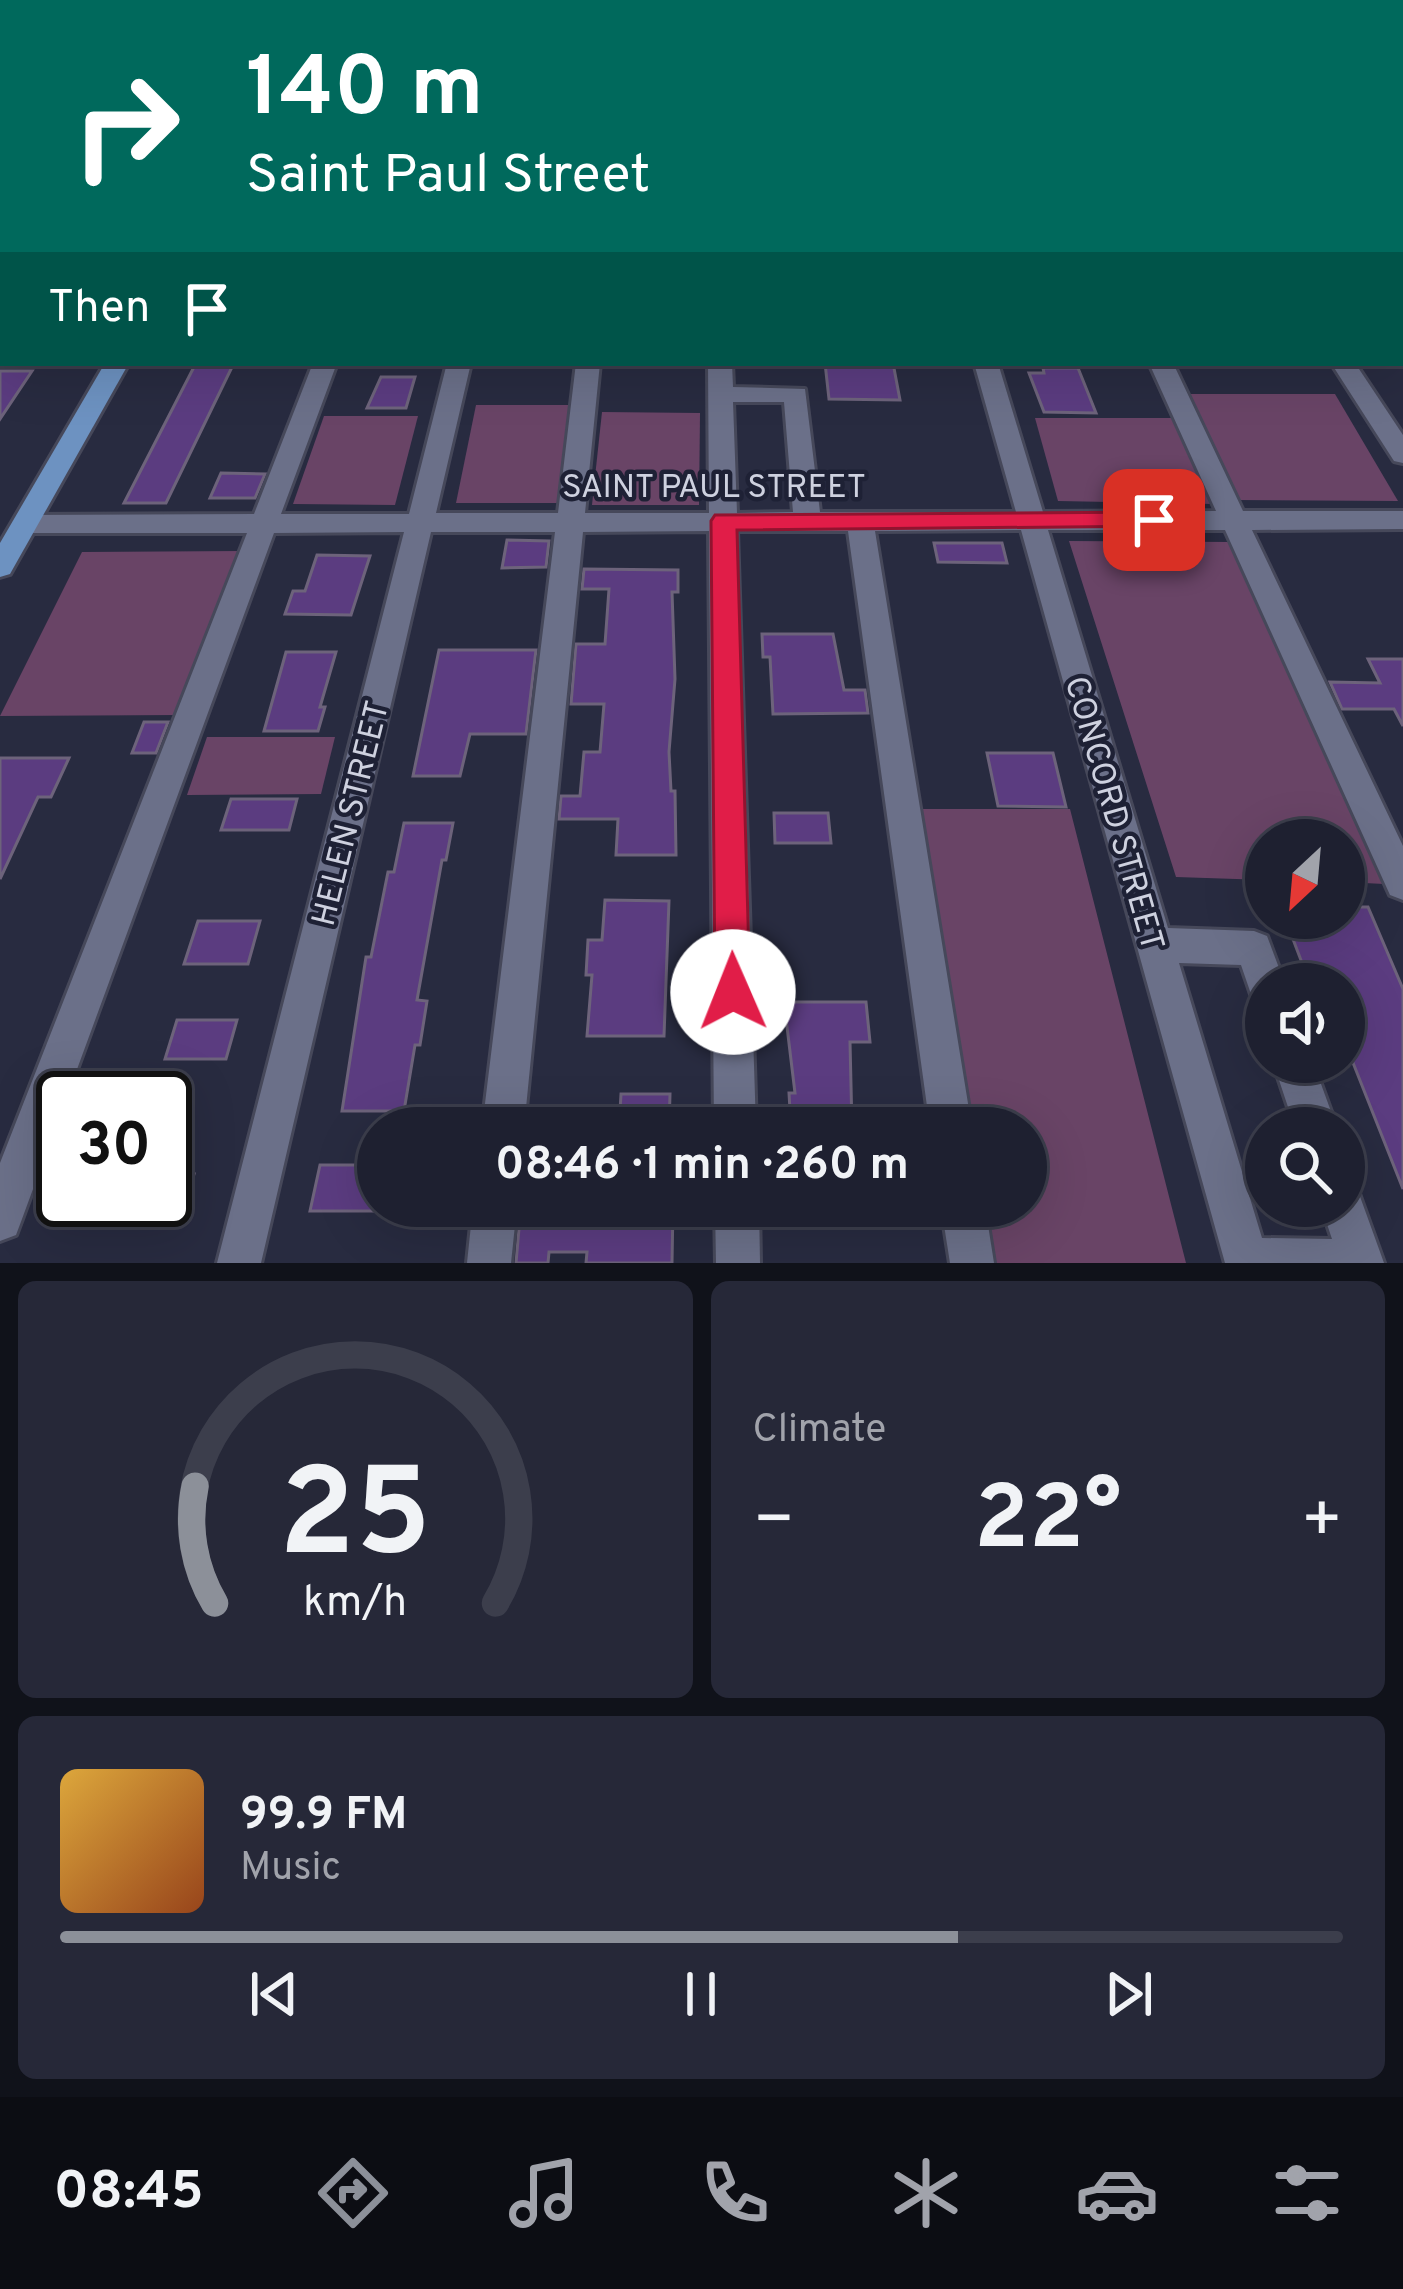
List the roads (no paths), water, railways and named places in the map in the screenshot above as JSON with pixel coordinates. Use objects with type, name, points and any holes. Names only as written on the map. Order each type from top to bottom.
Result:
[{"type":"main road","points":[[0,568],[115,366]]},
{"type":"street","points":[[0,1219],[324,366]]},
{"type":"street","name":"HELEN STREET","points":[[239,1263],[458,366]]},
{"type":"street","points":[[505,1107],[588,366]]},
{"type":"street","name":"CONCORD STREET","points":[[987,366],[1246,1262]]},
{"type":"street","points":[[1162,366],[1403,884]]},
{"type":"street","points":[[1345,366],[1403,455]]},
{"type":"street","points":[[735,1107],[720,379],[796,394],[807,521]]},
{"type":"street","name":"SAINT PAUL STREET","points":[[26,524],[1403,520]]},
{"type":"street","points":[[860,521],[948,1107]]},
{"type":"street","points":[[1155,945],[1254,948],[1259,963]]},
{"type":"street","points":[[489,1263],[493,1227]]},
{"type":"street","points":[[737,1227],[738,1263]]},
{"type":"street","points":[[966,1227],[972,1263]]},
{"type":"street","points":[[1246,1262],[1362,1262],[1350,1227]]}]
